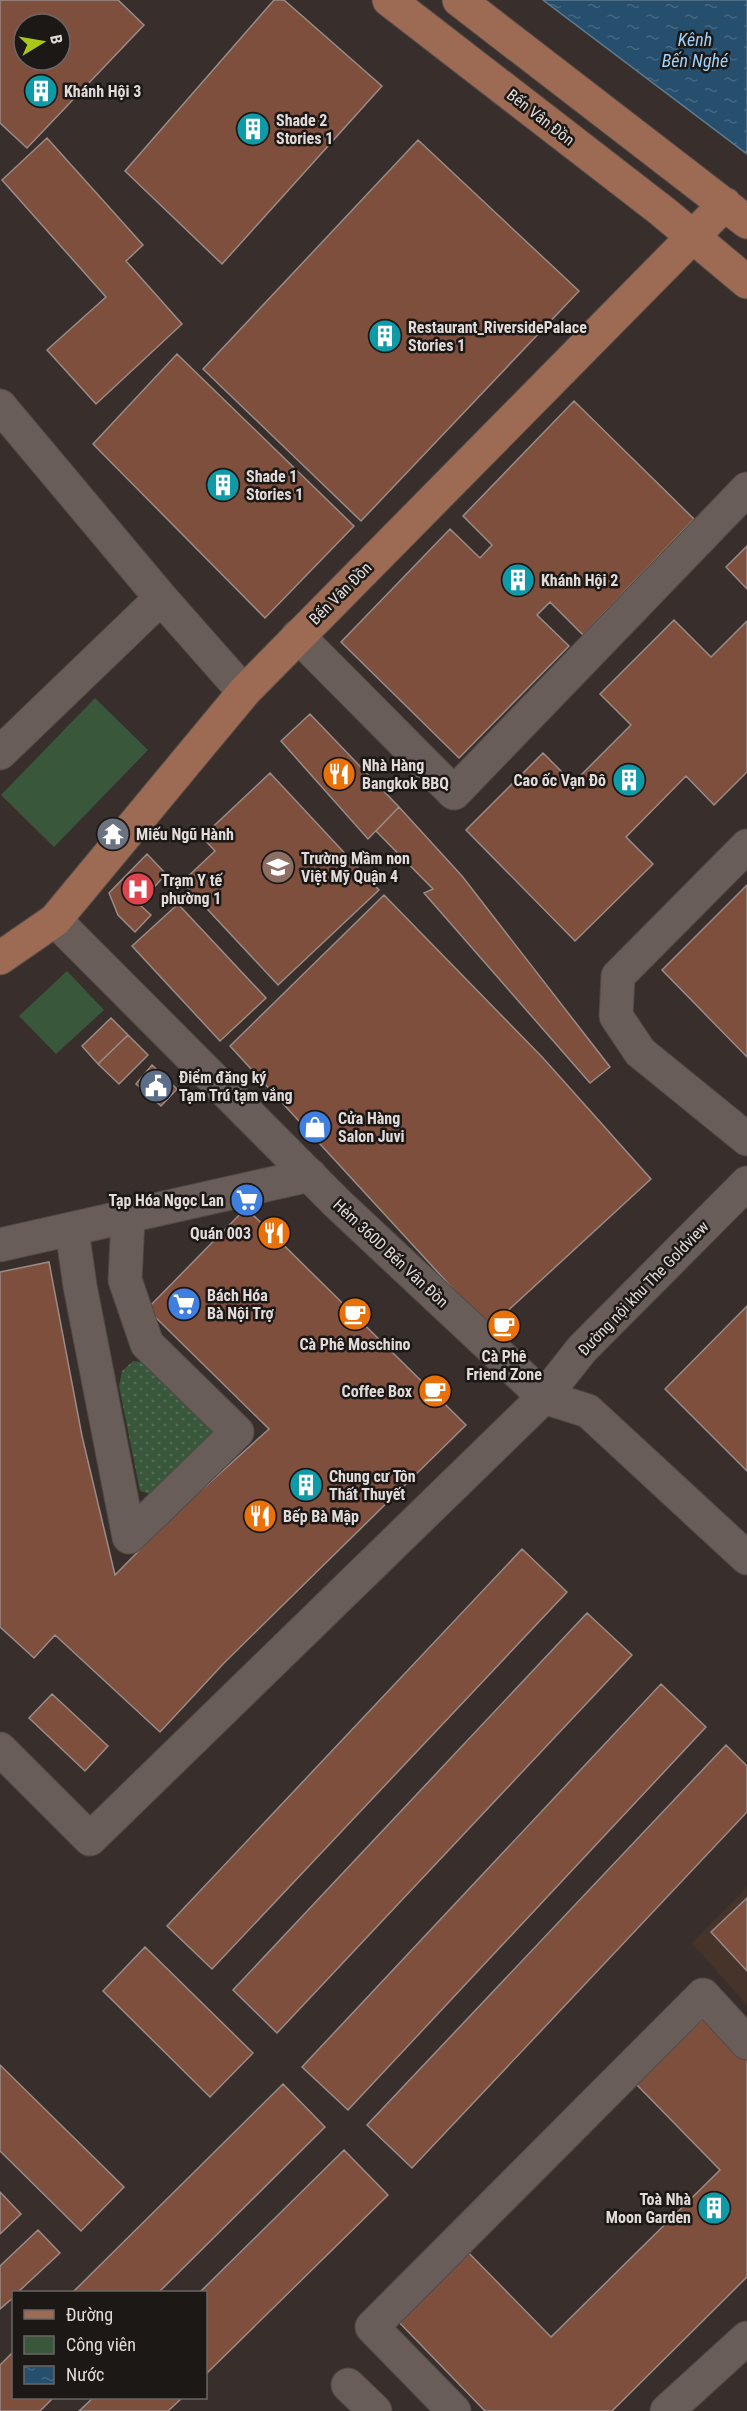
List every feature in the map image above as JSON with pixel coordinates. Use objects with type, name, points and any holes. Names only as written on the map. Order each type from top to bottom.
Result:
[{"type":"main road","name":"Bến Vân Đồn","points":[[389,0],[747,282]]},
{"type":"main road","name":"Bến Vân Đồn","points":[[0,958],[55,920],[244,692],[691,236],[736,213],[459,0]]},
{"type":"street","points":[[0,406],[160,598],[244,692]]},
{"type":"street","points":[[298,636],[454,793],[747,489]]},
{"type":"street","points":[[0,753],[160,598]]},
{"type":"street","points":[[747,846],[618,976],[616,1016],[640,1052],[747,1139]]},
{"type":"street","name":"Hẻm 360D Bến Vân Đồn","points":[[55,920],[310,1175],[544,1397],[588,1411],[747,1558]]},
{"type":"street","points":[[0,1245],[128,1218],[310,1175]]},
{"type":"street","name":"Đường nội khu The Goldview","points":[[0,1749],[90,1839],[544,1397],[582,1349],[747,1183]]},
{"type":"street","points":[[72,1230],[82,1298],[129,1537],[237,1432],[147,1344],[125,1280],[128,1218]]},
{"type":"street","points":[[454,2411],[372,2327],[703,1995],[747,2043]]},
{"type":"street","points":[[667,2411],[747,2338]]},
{"type":"street","points":[[348,2385],[375,2411]]},
{"type":"shaded area","points":[[747,1887],[747,2005],[692,1943]]},
{"type":"green space","points":[[95,698],[148,750],[54,847],[1,795]]},
{"type":"green space","points":[[67,971],[104,1010],[56,1054],[19,1016]]},
{"type":"green space","points":[[133,1361],[149,1363],[216,1433],[153,1495],[140,1491],[119,1386],[122,1371]]},
{"type":"water","name":"Kênh Bến Nghé","points":[[543,0],[747,0],[747,154]]},
{"type":"building","name":"Khánh Hội 3","points":[[0,0],[118,0],[144,25],[27,148],[0,123]]},
{"type":"building","name":"Shade 2 Stories 1","points":[[274,0],[284,0],[382,86],[222,264],[125,171]]},
{"type":"building","points":[[47,138],[143,245],[126,261],[182,324],[96,404],[47,350],[106,297],[2,180]]},
{"type":"building","name":"Restaurant_RiversidePalace Stories 1","points":[[418,140],[579,291],[361,521],[203,369]]},
{"type":"building","name":"Shade 1 Stories 1","points":[[177,354],[354,526],[265,618],[93,444]]},
{"type":"building","name":"Khánh Hội 2","points":[[574,401],[694,519],[583,635],[550,602],[537,615],[569,646],[459,758],[341,642],[450,529],[480,558],[492,545],[463,516]]},
{"type":"building","points":[[747,546],[747,589],[726,567]]},
{"type":"building","name":"Cao ốc Vạn Đô","points":[[674,620],[711,657],[747,621],[747,772],[714,805],[686,776],[626,837],[653,864],[575,941],[466,830],[543,753],[573,783],[631,725],[600,694]]},
{"type":"building","name":"Nhà Hàng Bangkok BBQ","points":[[310,714],[399,807],[368,839],[281,741]]},
{"type":"building","name":"Trường Mầm non Việt Mỹ Quận 4","points":[[270,773],[379,890],[278,985],[182,882],[215,851],[202,837]]},
{"type":"building","points":[[399,807],[462,876],[610,1067],[590,1083],[424,893],[433,889],[376,831]]},
{"type":"building","points":[[147,854],[166,874],[139,904],[151,915],[135,932],[118,915],[109,893]]},
{"type":"building","points":[[747,885],[747,1057],[662,970]]},
{"type":"building","points":[[384,895],[543,1058],[651,1179],[489,1328],[230,1046]]},
{"type":"building","points":[[178,904],[266,998],[220,1041],[132,946]]},
{"type":"building","points":[[111,1018],[128,1035],[98,1064],[82,1046]]},
{"type":"building","points":[[128,1035],[148,1055],[119,1084],[98,1064]]},
{"type":"building","name":"Điểm đăng ký Tạm Trú tạm vắng","points":[[152,1065],[177,1089],[161,1106],[136,1084]]},
{"type":"building","name":"Chung cư Tôn Thất Thuyết","points":[[246,1208],[466,1425],[224,1663],[160,1732],[55,1635],[34,1658],[0,1627],[0,1272],[49,1262],[82,1436],[115,1575],[177,1512],[269,1429],[147,1309]]},
{"type":"building","points":[[747,1306],[747,1471],[665,1389]]},
{"type":"building","points":[[522,1549],[567,1592],[212,1969],[167,1926]]},
{"type":"building","points":[[587,1613],[632,1655],[277,2033],[233,1990]]},
{"type":"building","points":[[661,1684],[706,1727],[348,2110],[302,2067]]},
{"type":"building","points":[[52,1694],[108,1746],[85,1771],[29,1718]]},
{"type":"building","points":[[726,1745],[747,1766],[747,1812],[412,2168],[367,2125]]},
{"type":"building","points":[[747,1898],[747,1971],[711,1932]]},
{"type":"building","points":[[145,1947],[253,2053],[210,2097],[103,1991]]},
{"type":"building","name":"Toà Nhà Moon Garden","points":[[708,2014],[747,2053],[747,2277],[612,2411],[485,2411],[392,2315],[462,2246],[551,2337],[720,2170],[636,2084]]},
{"type":"building","points":[[0,2065],[124,2187],[81,2231],[0,2151]]},
{"type":"building","points":[[283,2084],[325,2127],[160,2291],[74,2291]]},
{"type":"building","points":[[344,2150],[388,2195],[207,2373],[207,2291],[201,2291]]},
{"type":"building","points":[[0,2192],[21,2214],[0,2234]]},
{"type":"building","points":[[38,2230],[60,2253],[19,2291],[12,2291],[12,2299],[0,2309],[0,2266]]},
{"type":"building","points":[[12,2353],[12,2399],[52,2399],[40,2411],[0,2411],[0,2365]]},
{"type":"building","points":[[92,2399],[181,2399],[168,2411],[79,2411]]},
{"type":"place","name":"Khánh Hội 3","points":[[41,91]]},
{"type":"place","name":"Shade 2 Stories 1","points":[[253,129]]},
{"type":"place","name":"Restaurant_RiversidePalace Stories 1","points":[[385,336]]},
{"type":"place","name":"Shade 1 Stories 1","points":[[223,485]]},
{"type":"place","name":"Khánh Hội 2","points":[[518,580]]},
{"type":"place","name":"Nhà Hàng Bangkok BBQ","points":[[339,774]]},
{"type":"place","name":"Cao ốc Vạn Đô","points":[[629,780]]},
{"type":"place","name":"Miếu Ngũ Hành","points":[[113,834]]},
{"type":"place","name":"Trường Mầm non Việt Mỹ Quận 4","points":[[278,867]]},
{"type":"place","name":"Trạm Y tế phường 1","points":[[138,889]]},
{"type":"place","name":"Điểm đăng ký Tạm Trú tạm vắng","points":[[156,1086]]},
{"type":"place","name":"Cửa Hàng Salon Juvi","points":[[315,1127]]},
{"type":"place","name":"Tạp Hóa Ngọc Lan","points":[[247,1200]]},
{"type":"place","name":"Quán 003","points":[[274,1233]]},
{"type":"place","name":"Bách Hóa Bà Nội Trợ","points":[[184,1304]]},
{"type":"place","name":"Cà Phê Moschino","points":[[355,1314]]},
{"type":"place","name":"Cà Phê Friend Zone","points":[[504,1326]]},
{"type":"place","name":"Coffee Box","points":[[435,1391]]},
{"type":"place","name":"Chung cư Tôn Thất Thuyết","points":[[306,1485]]},
{"type":"place","name":"Bếp Bà Mập","points":[[260,1516]]},
{"type":"place","name":"Toà Nhà Moon Garden","points":[[714,2208]]}]
